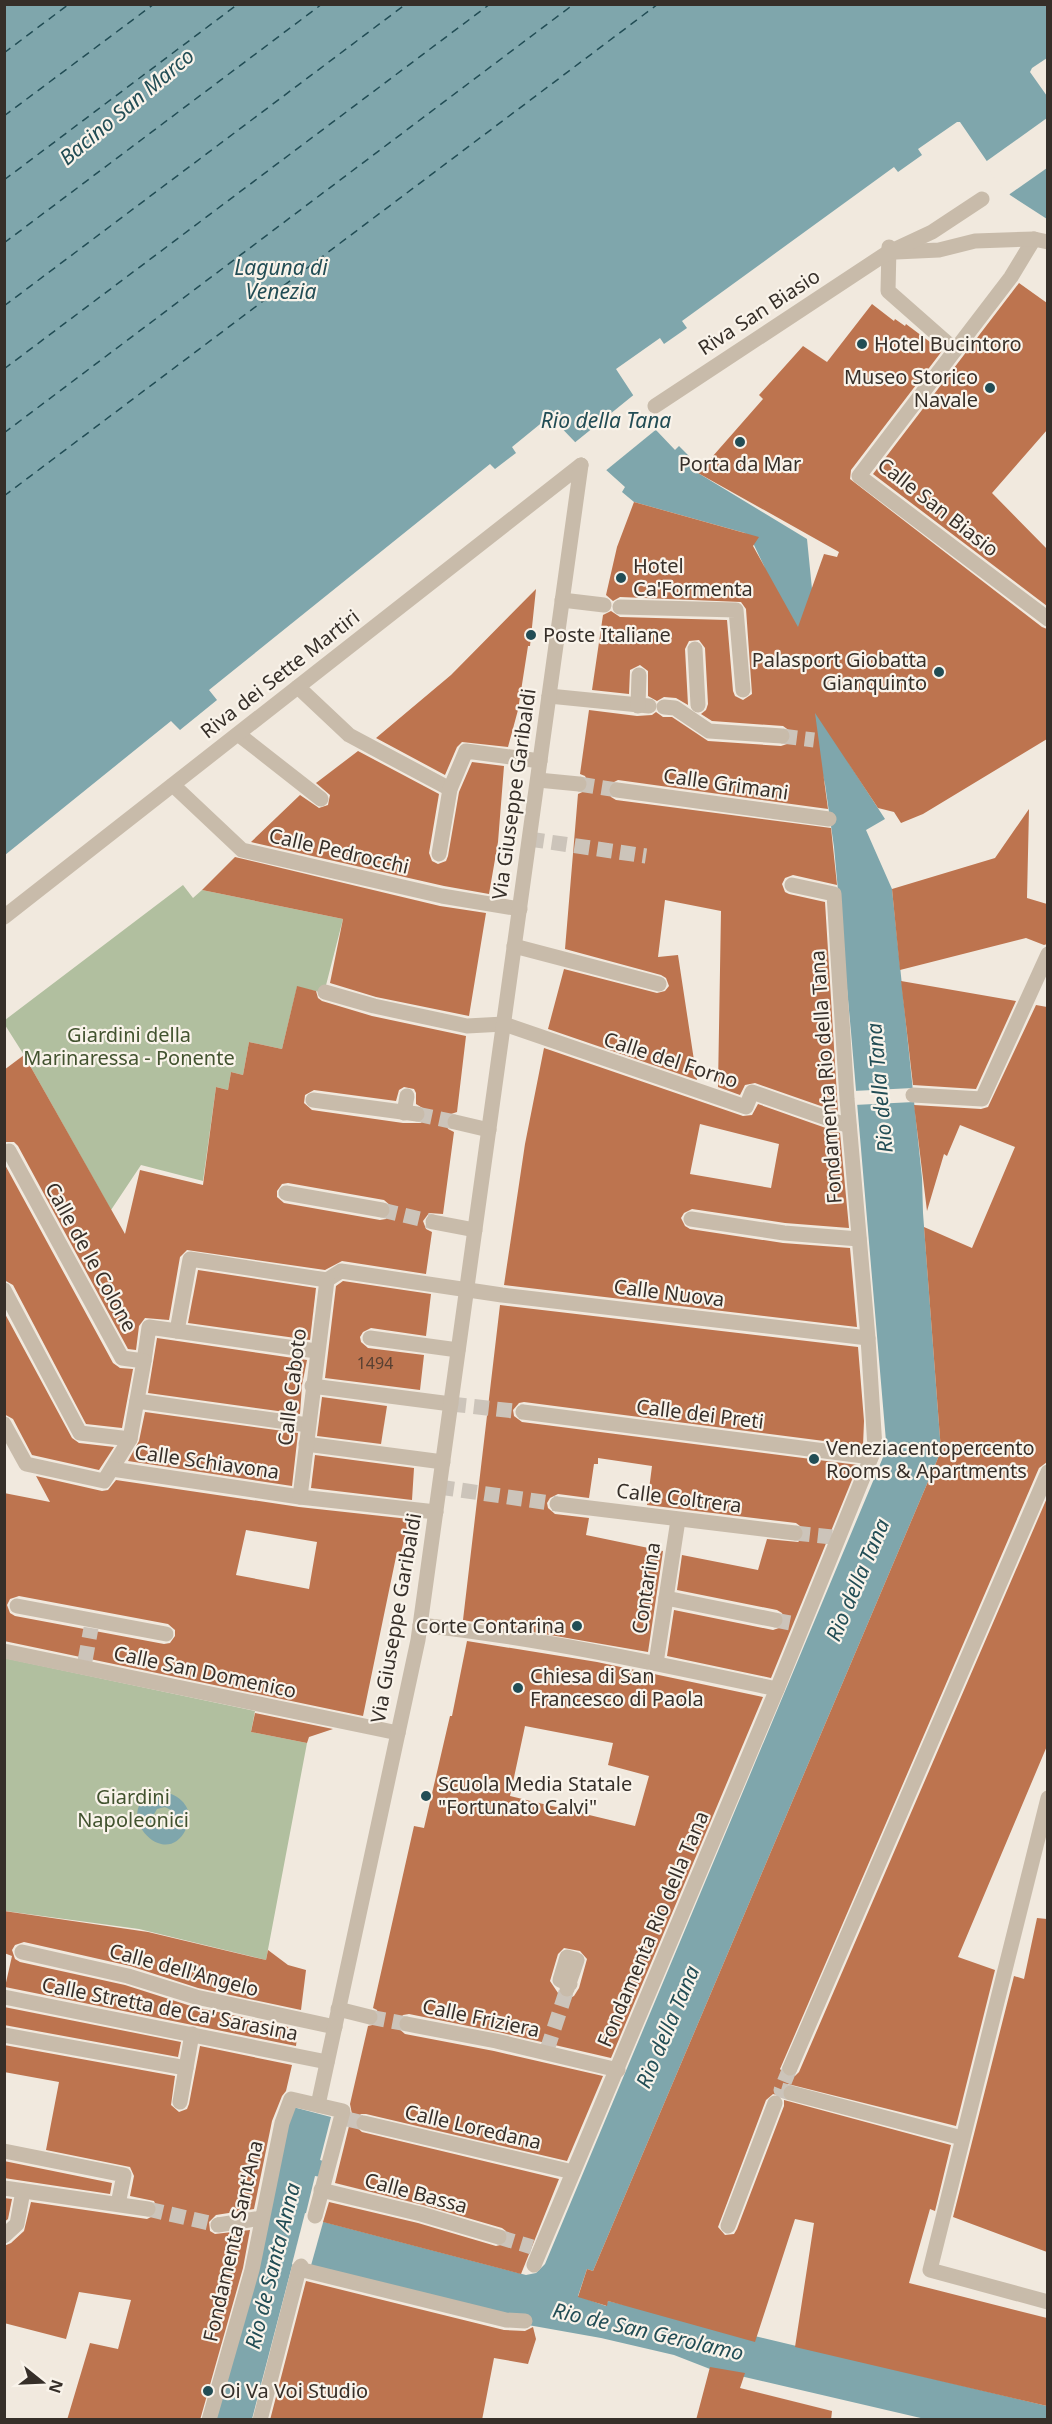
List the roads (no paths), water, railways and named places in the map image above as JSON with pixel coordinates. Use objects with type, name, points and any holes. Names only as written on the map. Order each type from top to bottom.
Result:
[{"type":"street","name":"Riva San Biasio","points":[[655,406],[888,250],[932,232],[982,199]]},
{"type":"street","points":[[1040,240],[1011,277],[996,302],[952,353],[888,291],[888,250],[939,250],[975,241],[1040,240]]},
{"type":"street","name":"Calle San Biasio","points":[[952,353],[859,476],[1047,619]]},
{"type":"street","name":"Via Giuseppe Garibaldi","points":[[318,2105],[420,1625],[581,465]]},
{"type":"street","name":"Riva dei Sette Martiri","points":[[4,917],[581,465]]},
{"type":"street","points":[[562,600],[604,605]]},
{"type":"street","points":[[620,607],[736,610],[743,690]]},
{"type":"street","points":[[695,649],[698,705]]},
{"type":"street","points":[[639,675],[650,706]]},
{"type":"street","points":[[298,687],[349,735],[450,789]]},
{"type":"street","points":[[549,696],[675,708],[709,731],[782,736]]},
{"type":"street","points":[[238,734],[321,799]]},
{"type":"street","points":[[439,854],[450,789],[466,751],[540,761]]},
{"type":"street","points":[[538,780],[579,784]]},
{"type":"street","name":"Calle Pedrocchi","points":[[173,785],[242,850],[442,896],[520,909]]},
{"type":"street","name":"Calle Grimani","points":[[617,790],[829,819]]},
{"type":"street","name":"Fondamenta Rio della Tana","points":[[534,2265],[537,2248],[618,2070],[777,1689],[799,1624],[875,1448],[868,1338],[855,1238],[834,894],[792,885]]},
{"type":"street","points":[[514,946],[659,984]]},
{"type":"street","points":[[913,1095],[982,1099],[1047,954]]},
{"type":"street","points":[[325,992],[374,1006],[467,1026],[504,1024]]},
{"type":"street","name":"Calle del Forno","points":[[504,1024],[746,1107],[752,1092],[849,1126]]},
{"type":"street","points":[[313,1100],[411,1114],[407,1096]]},
{"type":"street","points":[[455,1122],[489,1130]]},
{"type":"street","name":"Calle de le Colone","points":[[10,1162],[122,1358],[144,1361]]},
{"type":"street","points":[[286,1193],[382,1210]]},
{"type":"street","points":[[691,1219],[784,1233],[855,1238]]},
{"type":"street","points":[[433,1222],[475,1230]]},
{"type":"street","points":[[177,1331],[190,1258],[327,1280]]},
{"type":"street","name":"Calle Nuova","points":[[327,1280],[341,1272],[466,1290],[868,1338]]},
{"type":"street","name":"Calle Caboto","points":[[300,1497],[316,1351],[328,1319],[327,1280]]},
{"type":"street","points":[[4,1290],[80,1433],[130,1439]]},
{"type":"street","points":[[112,1469],[130,1439],[149,1327],[316,1351]]},
{"type":"street","points":[[370,1338],[458,1350]]},
{"type":"street","points":[[312,1386],[451,1404]]},
{"type":"street","points":[[137,1401],[308,1425]]},
{"type":"street","name":"Calle dei Preti","points":[[523,1412],[871,1457]]},
{"type":"street","name":"Calle Schiavona","points":[[4,1424],[26,1464],[104,1481],[112,1469],[300,1497],[436,1512]]},
{"type":"street","points":[[306,1444],[443,1462]]},
{"type":"street","points":[[790,2068],[1047,1472]]},
{"type":"street","name":"Calle Coltrera","points":[[557,1504],[795,1533]]},
{"type":"street","name":"Contarina","points":[[656,1663],[678,1520]]},
{"type":"street","points":[[666,1598],[775,1620]]},
{"type":"street","points":[[17,1606],[92,1624],[165,1634]]},
{"type":"street","points":[[420,1625],[469,1630],[656,1663],[777,1689]]},
{"type":"street","name":"Calle San Domenico","points":[[4,1651],[85,1665],[398,1733]]},
{"type":"street","points":[[1047,1798],[930,2270],[1047,2302]]},
{"type":"street","name":"Calle dell'Angelo","points":[[22,1952],[128,1976],[196,1997],[335,2027]]},
{"type":"street","name":"Calle Stretta de Ca' Sarasina","points":[[4,1997],[327,2062]]},
{"type":"street","points":[[338,2009],[370,2017]]},
{"type":"street","name":"Calle Friziera","points":[[407,2024],[491,2039],[618,2070]]},
{"type":"street","points":[[180,2102],[192,2034]]},
{"type":"street","points":[[4,2035],[186,2068]]},
{"type":"street","points":[[791,2092],[962,2138]]},
{"type":"street","name":"Fondamenta Sant'Ana","points":[[209,2420],[252,2270],[282,2123],[291,2099],[318,2105]]},
{"type":"street","points":[[728,2226],[775,2103]]},
{"type":"street","points":[[315,2216],[344,2118],[343,2111],[318,2105]]},
{"type":"street","name":"Calle Loredana","points":[[364,2123],[573,2172]]},
{"type":"street","points":[[4,2151],[124,2175],[118,2204]]},
{"type":"street","points":[[4,2188],[148,2209]]},
{"type":"street","name":"Calle Bassa","points":[[321,2190],[421,2214],[500,2237]]},
{"type":"street","points":[[4,2236],[17,2224],[24,2191]]},
{"type":"street","points":[[218,2225],[262,2218]]},
{"type":"street","points":[[260,2420],[300,2267],[506,2320],[525,2321]]},
{"type":"water","name":"Laguna di Venezia","points":[[5,5],[1047,5],[1047,58],[1032,68],[1030,72],[1047,96],[1047,219],[1010,195],[960,122],[957,122],[918,149],[922,155],[898,172],[894,167],[682,321],[687,328],[664,344],[660,338],[616,369],[656,430],[675,450],[679,446],[691,458],[688,462],[698,473],[807,539],[812,589],[848,762],[885,819],[866,830],[892,889],[922,1178],[941,1451],[593,2271],[587,2269],[578,2296],[606,2306],[608,2301],[1047,2406],[1047,2419],[925,2419],[710,2369],[674,2355],[601,2338],[528,2325],[293,2262],[252,2419],[215,2419],[293,2107],[331,2117],[320,2160],[326,2162],[321,2177],[315,2176],[305,2217],[526,2275],[536,2273],[545,2264],[884,1455],[886,1441],[851,1032],[834,847],[825,784],[793,655],[764,566],[754,545],[745,533],[634,502],[622,492],[625,487],[550,416],[512,447],[516,453],[495,469],[490,464],[209,690],[217,700],[180,730],[171,721],[5,855]]},
{"type":"water","points":[[165,1792],[177,1797],[185,1805],[188,1810],[188,1822],[186,1829],[176,1841],[164,1844],[153,1840],[143,1831],[138,1819],[138,1807],[147,1798]],"holes":[[[165,1807],[171,1810],[174,1819],[168,1827],[162,1828],[156,1825],[152,1818],[157,1809]]]},
{"type":"tunnel","points":[[782,736],[814,740]]},
{"type":"tunnel","points":[[579,784],[617,790]]},
{"type":"tunnel","points":[[529,839],[646,856]]},
{"type":"tunnel","points":[[417,1114],[455,1122]]},
{"type":"tunnel","points":[[382,1210],[433,1222]]},
{"type":"tunnel","points":[[451,1404],[523,1412]]},
{"type":"tunnel","points":[[439,1487],[557,1504]]},
{"type":"tunnel","points":[[795,1533],[832,1537]]},
{"type":"tunnel","points":[[775,1620],[795,1624]]},
{"type":"tunnel","points":[[85,1661],[91,1628]]},
{"type":"tunnel","points":[[547,2050],[567,1989]]},
{"type":"tunnel","points":[[370,2017],[407,2024]]},
{"type":"tunnel","points":[[790,2068],[781,2090],[791,2093]]},
{"type":"tunnel","points":[[347,2119],[364,2123]]},
{"type":"tunnel","points":[[148,2209],[218,2225]]},
{"type":"tunnel","points":[[499,2237],[532,2247]]},
{"type":"place","name":"Hotel Bucintoro","points":[[862,344]]},
{"type":"place","name":"Museo Storico Navale","points":[[990,388]]},
{"type":"place","name":"Porta da Mar","points":[[740,442]]},
{"type":"place","name":"Hotel Ca'Formenta","points":[[621,578]]},
{"type":"place","name":"Poste Italiane","points":[[531,635]]},
{"type":"place","name":"Palasport Giobatta Gianquinto","points":[[939,672]]},
{"type":"place","name":"Veneziacentopercento Rooms & Apartments","points":[[814,1459]]},
{"type":"place","name":"Corte Contarina","points":[[577,1626]]},
{"type":"place","name":"Chiesa di San Francesco di Paola","points":[[518,1688]]},
{"type":"place","name":"Scuola Media Statale \"Fortunato Calvi\"","points":[[426,1796]]},
{"type":"place","name":"Oi Va Voi Studio","points":[[208,2391]]},
{"type":"water label","name":"Bacino San Marco","points":[[127,107]]},
{"type":"water label","name":"Rio della Tana","points":[[606,421]]},
{"type":"water label","name":"Rio della Tana","points":[[880,1088]]},
{"type":"water label","name":"Rio della Tana","points":[[858,1580]]},
{"type":"water label","name":"Rio della Tana","points":[[668,2027]]},
{"type":"water label","name":"Rio de Santa Anna","points":[[273,2266]]},
{"type":"water label","name":"Rio de San Gerolamo","points":[[648,2332]]},
{"type":"park label","name":"Giardini della Marinaressa - Ponente","points":[[129,1046]]},
{"type":"park label","name":"Giardini Napoleonici","points":[[133,1808]]}]
